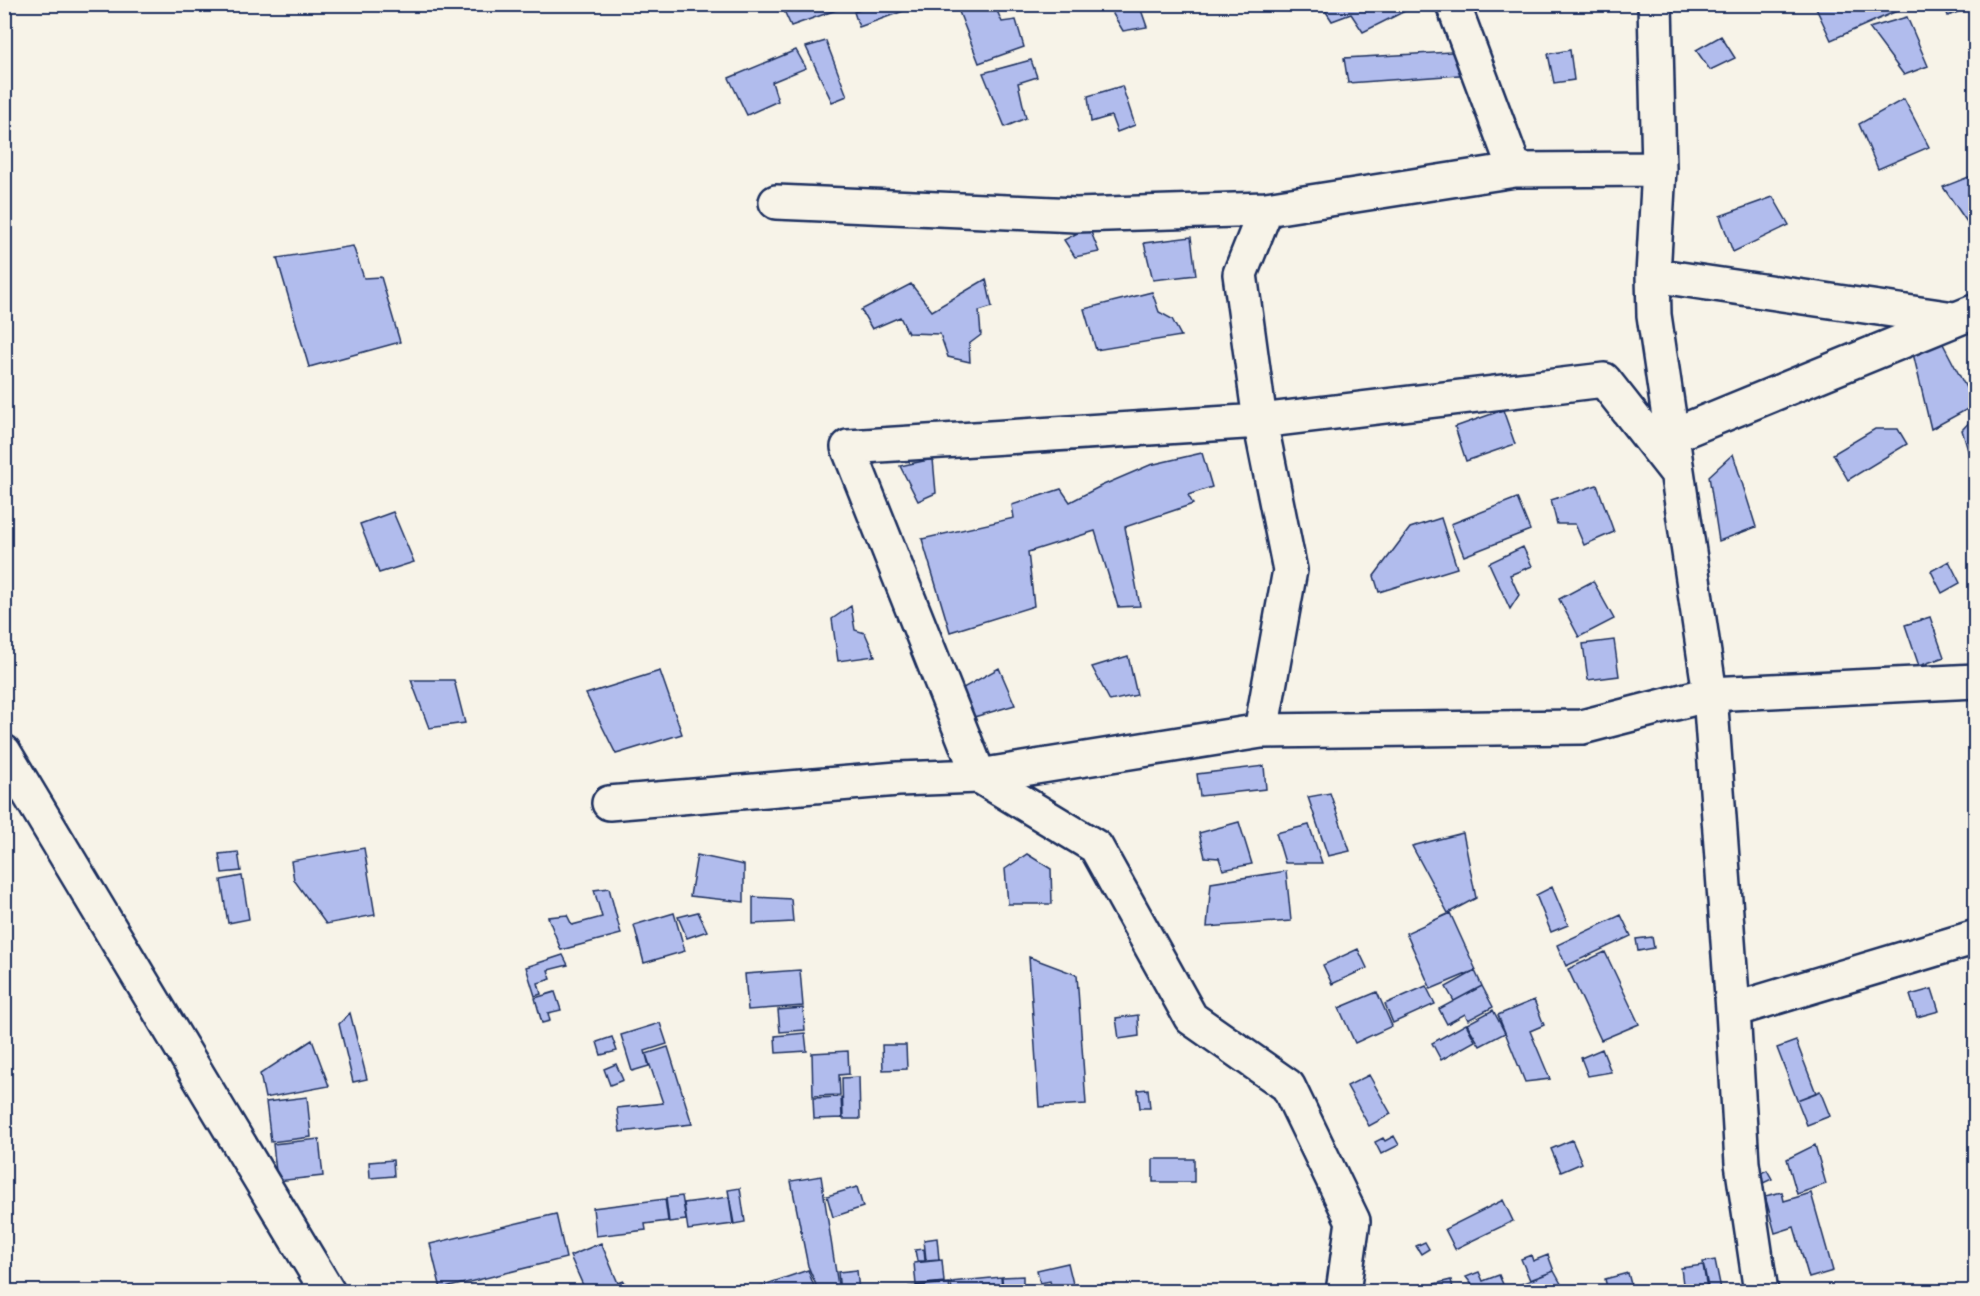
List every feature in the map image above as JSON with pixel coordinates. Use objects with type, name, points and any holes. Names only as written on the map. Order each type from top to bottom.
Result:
[{"type":"street","points":[[1453,4],[1515,170]]},
{"type":"street","points":[[1654,4],[1659,170],[1653,275],[1654,315],[1710,694],[1742,1163],[1761,1292]]},
{"type":"street","points":[[776,202],[1076,215],[1266,209],[1515,170],[1659,170]]},
{"type":"street","points":[[1261,731],[1290,570],[1260,421],[1240,274],[1266,209]]},
{"type":"street","points":[[1653,275],[1966,315]]},
{"type":"street","points":[[1671,436],[1966,315]]},
{"type":"street","points":[[1343,1292],[1353,1221],[1288,1086],[1191,1018],[1096,847],[979,776],[848,447],[1260,421],[1604,380],[1677,473]]},
{"type":"street","points":[[609,803],[898,779],[979,776],[1261,731],[1582,727],[1710,694],[1976,681]]},
{"type":"street","points":[[4,752],[328,1292]]},
{"type":"street","points":[[1733,1010],[1976,937]]},
{"type":"building","points":[[781,4],[853,4],[791,26]]},
{"type":"building","points":[[876,4],[923,4],[859,27],[854,12]]},
{"type":"building","points":[[956,4],[994,4],[1002,22],[1016,20],[1024,47],[979,63]]},
{"type":"building","points":[[1053,4],[1073,4],[1055,10]]},
{"type":"building","points":[[1107,4],[1139,4],[1147,27],[1123,31]]},
{"type":"building","points":[[1321,4],[1419,4],[1363,32],[1351,14],[1332,21]]},
{"type":"building","points":[[1814,4],[1897,4],[1899,10],[1831,40]]},
{"type":"building","points":[[1944,4],[1963,4],[1963,10],[1948,16]]},
{"type":"building","points":[[1907,17],[1928,66],[1904,75],[1869,28]]},
{"type":"building","points":[[1721,36],[1735,58],[1710,70],[1696,50]]},
{"type":"building","points":[[826,41],[847,96],[832,102],[806,47]]},
{"type":"building","points":[[796,50],[806,68],[772,82],[778,101],[747,115],[729,78]]},
{"type":"building","points":[[1570,50],[1574,80],[1554,83],[1548,54]]},
{"type":"building","points":[[1469,51],[1473,74],[1348,83],[1344,58]]},
{"type":"building","points":[[1031,60],[1037,77],[1018,83],[1026,118],[1005,127],[983,73]]},
{"type":"building","points":[[1122,86],[1135,125],[1117,132],[1111,116],[1091,122],[1088,96]]},
{"type":"building","points":[[1904,99],[1929,147],[1878,169],[1859,124]]},
{"type":"building","points":[[1976,174],[1976,235],[1943,187]]},
{"type":"building","points":[[1773,197],[1789,225],[1733,252],[1720,216]]},
{"type":"building","points":[[1089,227],[1099,252],[1075,257],[1064,240]]},
{"type":"building","points":[[1191,237],[1196,275],[1153,280],[1144,243]]},
{"type":"building","points":[[353,246],[364,278],[381,277],[400,342],[309,367],[277,258]]},
{"type":"building","points":[[986,279],[992,307],[979,311],[981,335],[969,344],[970,362],[948,357],[940,334],[908,333],[900,317],[872,329],[861,310],[911,284],[932,311]]},
{"type":"building","points":[[1152,292],[1159,312],[1172,319],[1181,336],[1096,350],[1084,309]]},
{"type":"building","points":[[1942,342],[1975,405],[1931,429],[1912,349]]},
{"type":"building","points":[[1503,410],[1515,444],[1466,461],[1455,427]]},
{"type":"building","points":[[1976,415],[1976,471],[1974,471],[1962,430]]},
{"type":"building","points":[[1875,429],[1898,429],[1907,444],[1848,480],[1833,454]]},
{"type":"building","points":[[1202,453],[1212,487],[1188,495],[1193,504],[1125,527],[1140,606],[1118,607],[1095,531],[1028,552],[1034,606],[950,632],[922,539],[1014,518],[1012,505],[1061,489],[1070,502],[1150,465]]},
{"type":"building","points":[[1733,454],[1756,527],[1719,541],[1709,476]]},
{"type":"building","points":[[933,459],[936,493],[918,501],[900,466]]},
{"type":"building","points":[[1597,485],[1614,532],[1584,545],[1575,524],[1557,524],[1551,500]]},
{"type":"building","points":[[1517,498],[1530,530],[1464,556],[1451,524]]},
{"type":"building","points":[[393,512],[414,562],[379,573],[360,524]]},
{"type":"building","points":[[1441,518],[1457,568],[1379,592],[1374,576],[1410,528]]},
{"type":"building","points":[[1523,547],[1532,566],[1510,575],[1519,595],[1510,609],[1489,563]]},
{"type":"building","points":[[1949,561],[1960,583],[1942,593],[1931,571]]},
{"type":"building","points":[[1593,581],[1614,619],[1579,637],[1559,599]]},
{"type":"building","points":[[851,606],[855,630],[865,633],[875,656],[838,661],[832,619]]},
{"type":"building","points":[[1930,617],[1944,657],[1919,666],[1905,625]]},
{"type":"building","points":[[1614,640],[1619,676],[1588,680],[1583,644]]},
{"type":"building","points":[[1128,656],[1137,695],[1110,701],[1092,667]]},
{"type":"building","points":[[999,668],[1015,705],[974,717],[963,688]]},
{"type":"building","points":[[660,671],[682,734],[616,754],[586,694]]},
{"type":"building","points":[[411,680],[454,680],[465,723],[429,728]]},
{"type":"building","points":[[1264,766],[1266,789],[1200,796],[1197,774]]},
{"type":"building","points":[[1330,793],[1350,851],[1328,856],[1308,797]]},
{"type":"building","points":[[1239,822],[1252,864],[1223,870],[1219,858],[1205,857],[1199,833]]},
{"type":"building","points":[[1309,825],[1322,863],[1285,863],[1276,833]]},
{"type":"building","points":[[1463,833],[1476,898],[1448,913],[1412,846]]},
{"type":"building","points":[[364,848],[375,915],[326,924],[294,880],[291,861]]},
{"type":"building","points":[[238,852],[241,871],[222,873],[219,854]]},
{"type":"building","points":[[1027,854],[1051,869],[1052,904],[1008,904],[1005,869]]},
{"type":"building","points":[[697,855],[744,865],[744,902],[690,896]]},
{"type":"building","points":[[1286,871],[1291,921],[1207,927],[1211,883]]},
{"type":"building","points":[[242,876],[249,919],[228,923],[221,880]]},
{"type":"building","points":[[1552,887],[1568,925],[1551,932],[1536,895]]},
{"type":"building","points":[[609,888],[621,934],[561,950],[548,917],[567,915],[572,925],[602,917],[594,890]]},
{"type":"building","points":[[753,897],[791,899],[793,922],[753,924]]},
{"type":"building","points":[[698,912],[707,931],[687,938],[678,917]]},
{"type":"building","points":[[674,913],[685,951],[644,963],[634,925]]},
{"type":"building","points":[[1450,913],[1476,970],[1431,989],[1406,933]]},
{"type":"building","points":[[1621,915],[1631,936],[1566,966],[1557,945]]},
{"type":"building","points":[[1652,937],[1654,948],[1638,951],[1636,939]]},
{"type":"building","points":[[1358,949],[1367,968],[1332,984],[1323,965]]},
{"type":"building","points":[[1605,952],[1639,1024],[1601,1040],[1568,969]]},
{"type":"building","points":[[563,955],[568,965],[548,970],[551,979],[538,983],[541,994],[535,996],[526,967]]},
{"type":"building","points":[[1029,957],[1077,975],[1086,1104],[1039,1107]]},
{"type":"building","points":[[800,970],[803,1006],[748,1010],[745,974]]},
{"type":"building","points":[[1475,971],[1482,986],[1454,1001],[1446,987]]},
{"type":"building","points":[[1426,986],[1435,1004],[1393,1023],[1385,1004]]},
{"type":"building","points":[[1482,986],[1493,1007],[1468,1020],[1465,1014],[1447,1024],[1439,1009]]},
{"type":"building","points":[[1932,989],[1939,1011],[1917,1017],[1910,995]]},
{"type":"building","points":[[555,992],[561,1010],[548,1013],[550,1021],[542,1023],[535,998]]},
{"type":"building","points":[[1377,992],[1392,1026],[1355,1043],[1339,1008]]},
{"type":"building","points":[[1534,1000],[1544,1025],[1530,1031],[1550,1079],[1525,1082],[1498,1015]]},
{"type":"building","points":[[803,1008],[805,1030],[780,1032],[778,1010]]},
{"type":"building","points":[[1493,1010],[1505,1033],[1480,1046],[1467,1024]]},
{"type":"building","points":[[350,1013],[367,1079],[353,1082],[339,1024]]},
{"type":"building","points":[[1138,1015],[1139,1036],[1119,1039],[1116,1018]]},
{"type":"building","points":[[660,1023],[667,1044],[645,1051],[649,1066],[632,1071],[621,1035]]},
{"type":"building","points":[[1466,1024],[1475,1041],[1441,1060],[1432,1043]]},
{"type":"building","points":[[805,1033],[807,1051],[776,1053],[775,1036]]},
{"type":"building","points":[[612,1037],[617,1051],[601,1055],[597,1042]]},
{"type":"building","points":[[312,1040],[329,1086],[265,1098],[260,1074]]},
{"type":"building","points":[[1796,1041],[1816,1093],[1797,1100],[1777,1048]]},
{"type":"building","points":[[882,1045],[906,1045],[907,1069],[883,1070]]},
{"type":"building","points":[[668,1047],[692,1124],[620,1132],[617,1108],[663,1103],[646,1054]]},
{"type":"building","points":[[1602,1049],[1611,1072],[1588,1076],[1581,1058]]},
{"type":"building","points":[[848,1051],[849,1074],[839,1075],[840,1095],[813,1096],[812,1053]]},
{"type":"building","points":[[616,1064],[623,1080],[610,1085],[604,1069]]},
{"type":"building","points":[[1369,1075],[1391,1114],[1369,1126],[1347,1086]]},
{"type":"building","points":[[859,1077],[860,1119],[843,1119],[842,1078]]},
{"type":"building","points":[[1148,1089],[1150,1108],[1140,1108],[1138,1090]]},
{"type":"building","points":[[1820,1091],[1830,1116],[1807,1125],[1797,1100]]},
{"type":"building","points":[[307,1097],[311,1137],[271,1142],[266,1102]]},
{"type":"building","points":[[841,1097],[842,1118],[814,1119],[813,1098]]},
{"type":"building","points":[[1394,1136],[1399,1145],[1381,1154],[1375,1142],[1383,1138],[1385,1141]]},
{"type":"building","points":[[319,1139],[323,1176],[277,1181],[273,1144]]},
{"type":"building","points":[[1572,1140],[1582,1163],[1561,1172],[1551,1149]]},
{"type":"building","points":[[1815,1145],[1826,1184],[1797,1194],[1787,1159]]},
{"type":"building","points":[[1153,1159],[1194,1159],[1194,1182],[1153,1182]]},
{"type":"building","points":[[393,1160],[394,1176],[370,1178],[369,1162]]},
{"type":"building","points":[[1767,1170],[1772,1179],[1761,1184],[1757,1175]]},
{"type":"building","points":[[821,1176],[839,1292],[819,1292],[808,1266],[791,1181]]},
{"type":"building","points":[[857,1187],[863,1207],[833,1217],[827,1196]]},
{"type":"building","points":[[740,1188],[745,1222],[734,1224],[728,1190]]},
{"type":"building","points":[[1782,1192],[1784,1201],[1811,1193],[1833,1271],[1809,1278],[1794,1227],[1775,1233],[1765,1196]]},
{"type":"building","points":[[682,1196],[686,1220],[669,1222],[666,1198]]},
{"type":"building","points":[[729,1197],[733,1224],[688,1230],[684,1203]]},
{"type":"building","points":[[665,1199],[668,1221],[645,1224],[646,1230],[596,1236],[593,1208]]},
{"type":"building","points":[[1503,1200],[1513,1221],[1455,1249],[1445,1229]]},
{"type":"building","points":[[556,1214],[566,1258],[441,1289],[430,1244]]},
{"type":"building","points":[[937,1238],[939,1259],[926,1260],[924,1240]]},
{"type":"building","points":[[1425,1242],[1429,1249],[1421,1254],[1416,1246]]},
{"type":"building","points":[[601,1243],[618,1283],[624,1281],[628,1292],[586,1292],[570,1256]]},
{"type":"building","points":[[924,1249],[925,1261],[917,1261],[915,1250]]},
{"type":"building","points":[[1531,1255],[1533,1261],[1548,1255],[1554,1271],[1530,1280],[1521,1259]]},
{"type":"building","points":[[942,1260],[944,1282],[916,1285],[914,1263]]},
{"type":"building","points":[[1715,1260],[1721,1289],[1709,1292],[1703,1262]]},
{"type":"building","points":[[1068,1263],[1075,1292],[1053,1292],[1050,1281],[1040,1283],[1037,1270]]},
{"type":"building","points":[[1703,1265],[1707,1289],[1684,1292],[1681,1268]]},
{"type":"building","points":[[808,1270],[816,1292],[763,1292],[761,1286]]},
{"type":"building","points":[[857,1270],[859,1292],[840,1292],[838,1272]]},
{"type":"building","points":[[1554,1271],[1565,1291],[1501,1292]]},
{"type":"building","points":[[1479,1272],[1483,1281],[1499,1275],[1505,1289],[1499,1292],[1478,1292],[1466,1277]]},
{"type":"building","points":[[1628,1273],[1633,1292],[1608,1292],[1605,1279]]},
{"type":"building","points":[[1023,1276],[1023,1292],[1003,1292],[1002,1277]]},
{"type":"building","points":[[1001,1277],[1002,1292],[952,1292],[951,1282]]},
{"type":"building","points":[[1451,1280],[1454,1292],[1432,1292],[1430,1285]]},
{"type":"building","points":[[949,1283],[950,1292],[910,1292],[909,1287]]},
{"type":"building","points":[[760,1286],[762,1292],[746,1292]]},
{"type":"building","points":[[1264,1286],[1267,1292],[1229,1292]]}]
